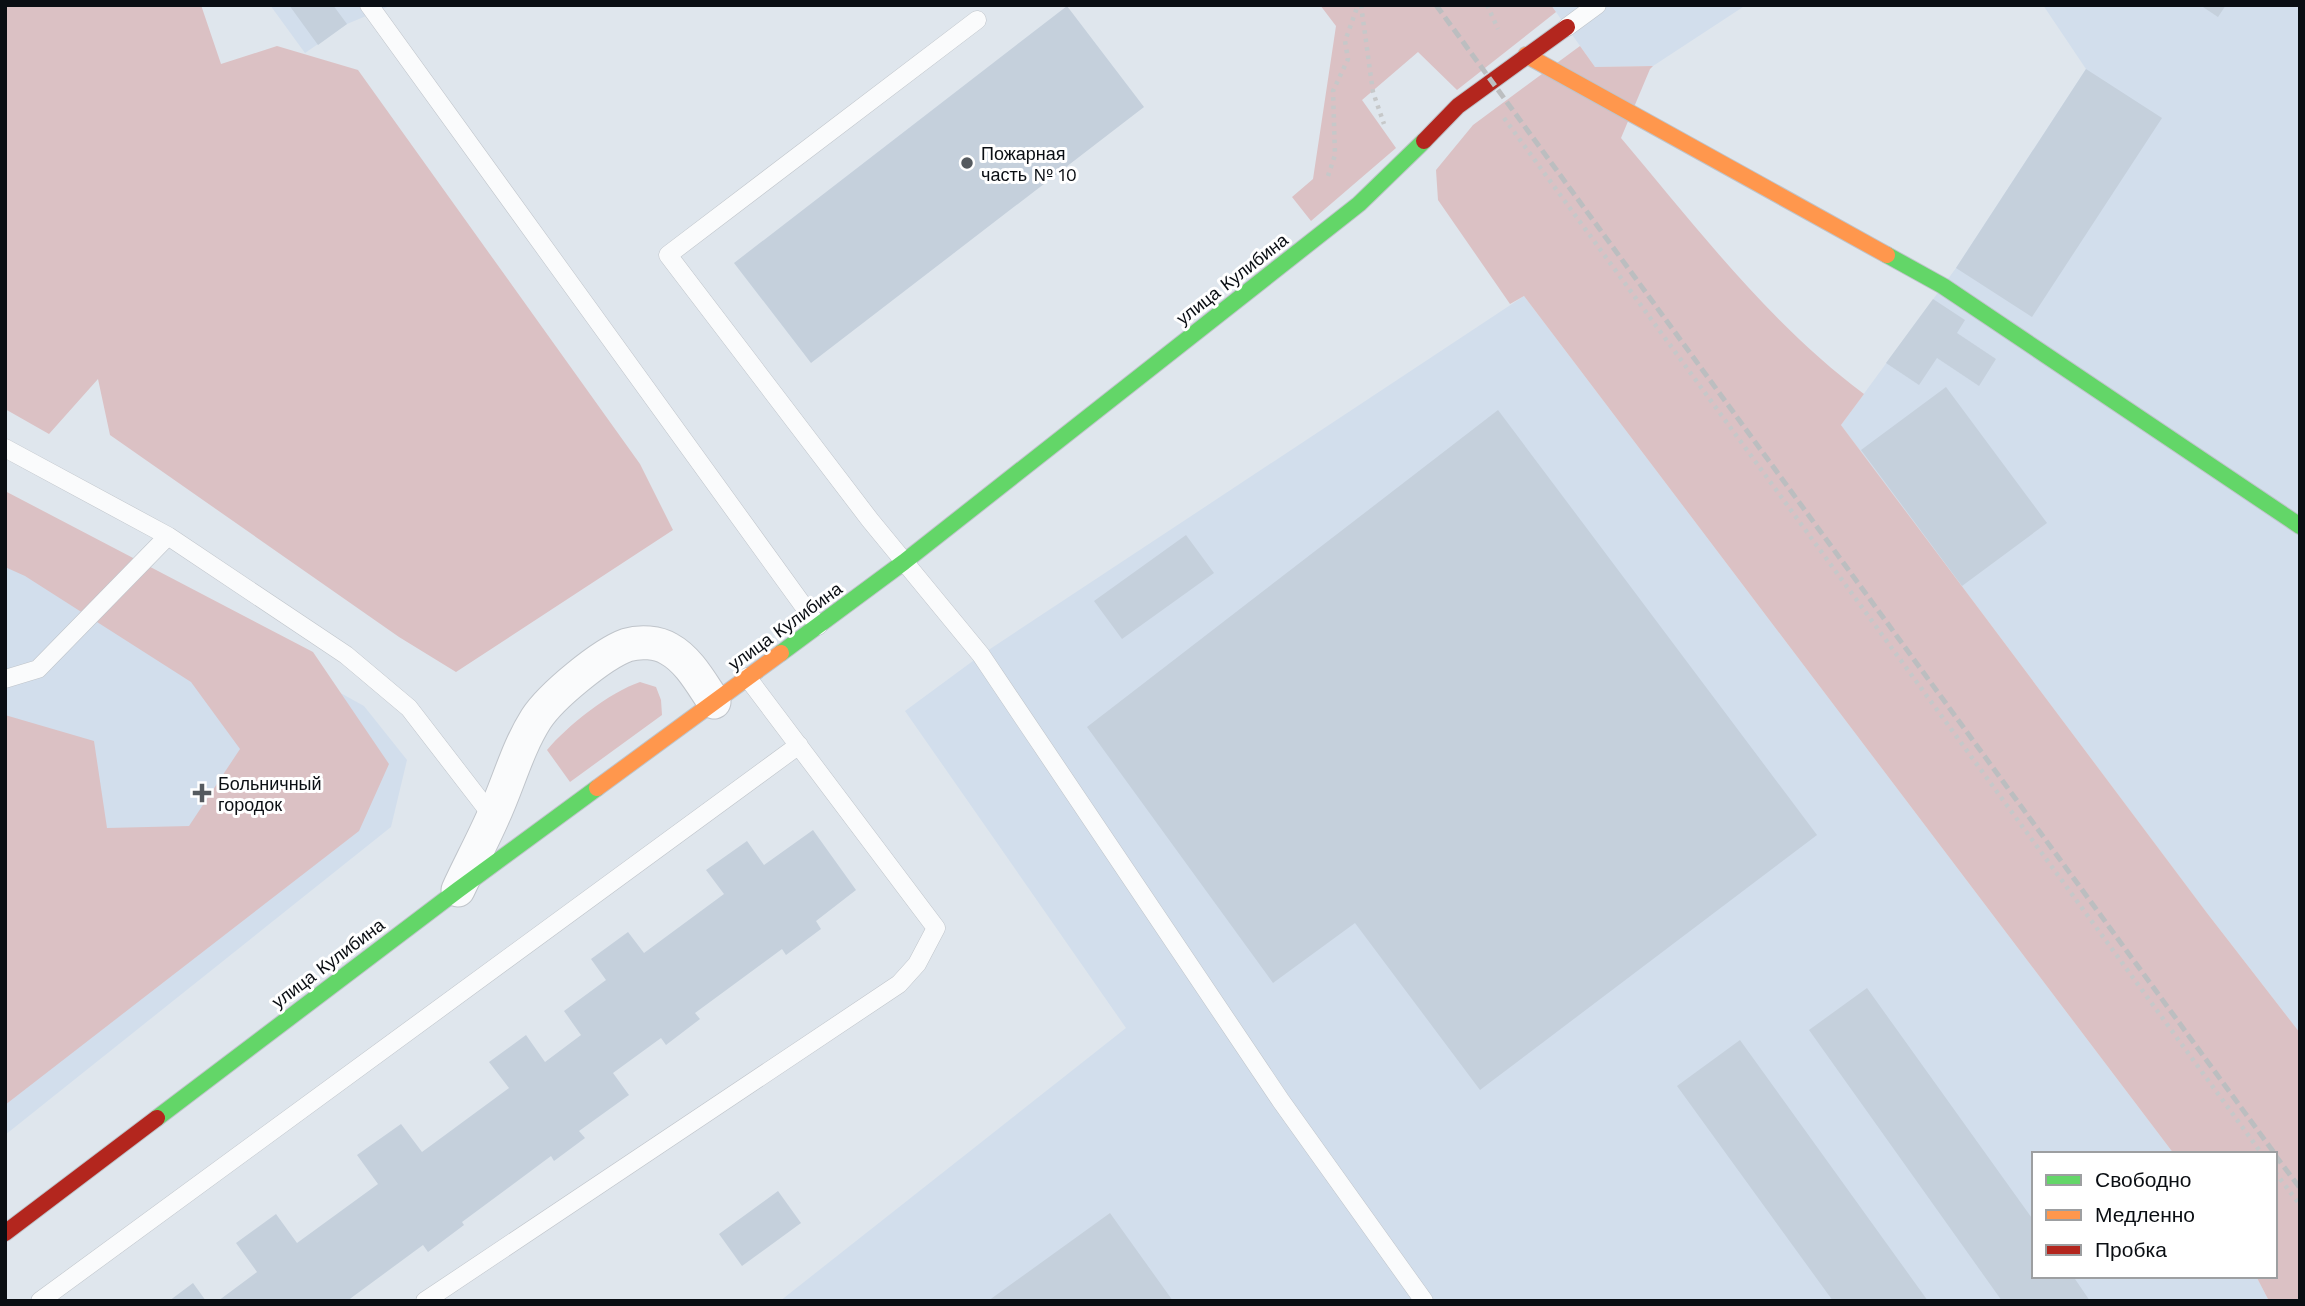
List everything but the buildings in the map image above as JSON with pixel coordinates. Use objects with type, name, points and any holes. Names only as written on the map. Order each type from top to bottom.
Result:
[{"type":"street","name":"улица Кулибина","points":[[5,1233],[457,890],[904,562],[1383,183],[1437,125],[1491,80],[1567,27]]},
{"type":"street","points":[[1526,55],[1942,286],[2300,526]]},
{"type":"street","points":[[457,890],[537,718],[554,698],[610,654],[628,645],[647,642],[667,648],[692,669],[714,702]]},
{"type":"lane","points":[[369,5],[818,626]]},
{"type":"lane","points":[[1567,27],[1597,5]]},
{"type":"lane","points":[[977,20],[668,255],[870,520],[981,655],[1281,1101],[1424,1301]]},
{"type":"lane","points":[[5,448],[168,536],[346,656],[409,708],[493,817]]},
{"type":"lane","points":[[5,679],[38,669],[168,536]]},
{"type":"lane","points":[[425,1301],[899,984],[917,964],[936,928],[747,677]]},
{"type":"lane","points":[[40,1301],[799,745]]},
{"type":"path","points":[[1359,5],[1373,92],[1384,122],[1383,183]]},
{"type":"path","points":[[1313,240],[1335,155],[1333,90],[1348,59],[1345,41],[1359,5]]},
{"type":"path","points":[[1491,80],[1497,107],[2261,1152]]},
{"type":"path","points":[[2277,1175],[2300,1205]]},
{"type":"shaded area","points":[[5,5],[201,5],[221,64],[277,46],[358,70],[640,464],[673,530],[456,672],[399,637],[110,435],[98,379],[49,434],[5,409]]},
{"type":"shaded area","points":[[270,5],[392,5],[347,24],[305,53]]},
{"type":"shaded area","points":[[1320,5],[1551,5],[1556,12],[1457,90],[1418,52],[1362,100],[1396,148],[1311,221],[1292,197],[1313,179],[1336,26]]},
{"type":"shaded area","points":[[1551,5],[1746,5],[1653,66],[1595,67]]},
{"type":"shaded area","points":[[2043,5],[2300,5],[2300,1033],[1841,425],[1956,268],[2086,69]]},
{"type":"shaded area","points":[[1580,46],[1595,67],[1653,66],[1621,138],[1765,306],[1829,366],[1864,394],[1841,425],[2300,1033],[2300,1301],[2269,1301],[2257,1278],[2277,1278],[2277,1152],[2172,1152],[1524,296],[1510,304],[1438,200],[1436,170],[1473,125]]},
{"type":"shaded area","points":[[1524,296],[2172,1152],[2032,1152],[2032,1278],[2257,1278],[2269,1301],[780,1301],[1126,1028],[905,711],[981,655]]},
{"type":"shaded area","name":"Больничный городок","points":[[5,491],[313,652],[389,764],[359,831],[5,1105],[5,715],[94,741],[107,828],[189,826],[240,749],[191,682],[25,576],[5,567]]},
{"type":"shaded area","name":"Больничный городок","points":[[5,508],[364,706],[407,760],[391,827],[5,1135]]},
{"type":"shaded area","points":[[640,682],[656,687],[661,700],[662,715],[570,782],[547,750],[590,711],[616,693]]},
{"type":"railway","points":[[1436,5],[2274,1152]]},
{"type":"railway","points":[[2277,1158],[2300,1188]]},
{"type":"traffic: fast","points":[[781,653],[904,562],[1359,204],[1424,141]]},
{"type":"traffic: fast","points":[[1887,255],[1943,286],[2300,526]]},
{"type":"traffic: fast","points":[[157,1118],[597,788]]},
{"type":"traffic: slow","points":[[1526,55],[1887,255]]},
{"type":"traffic: slow","points":[[597,788],[781,653]]},
{"type":"traffic: jam","points":[[1424,141],[1458,106],[1567,27]]},
{"type":"traffic: jam","points":[[5,1233],[157,1118]]},
{"type":"place","name":"Пожарная часть № 10","points":[[967,163]]},
{"type":"place","name":"Больничный городок","points":[[202,793]]}]
